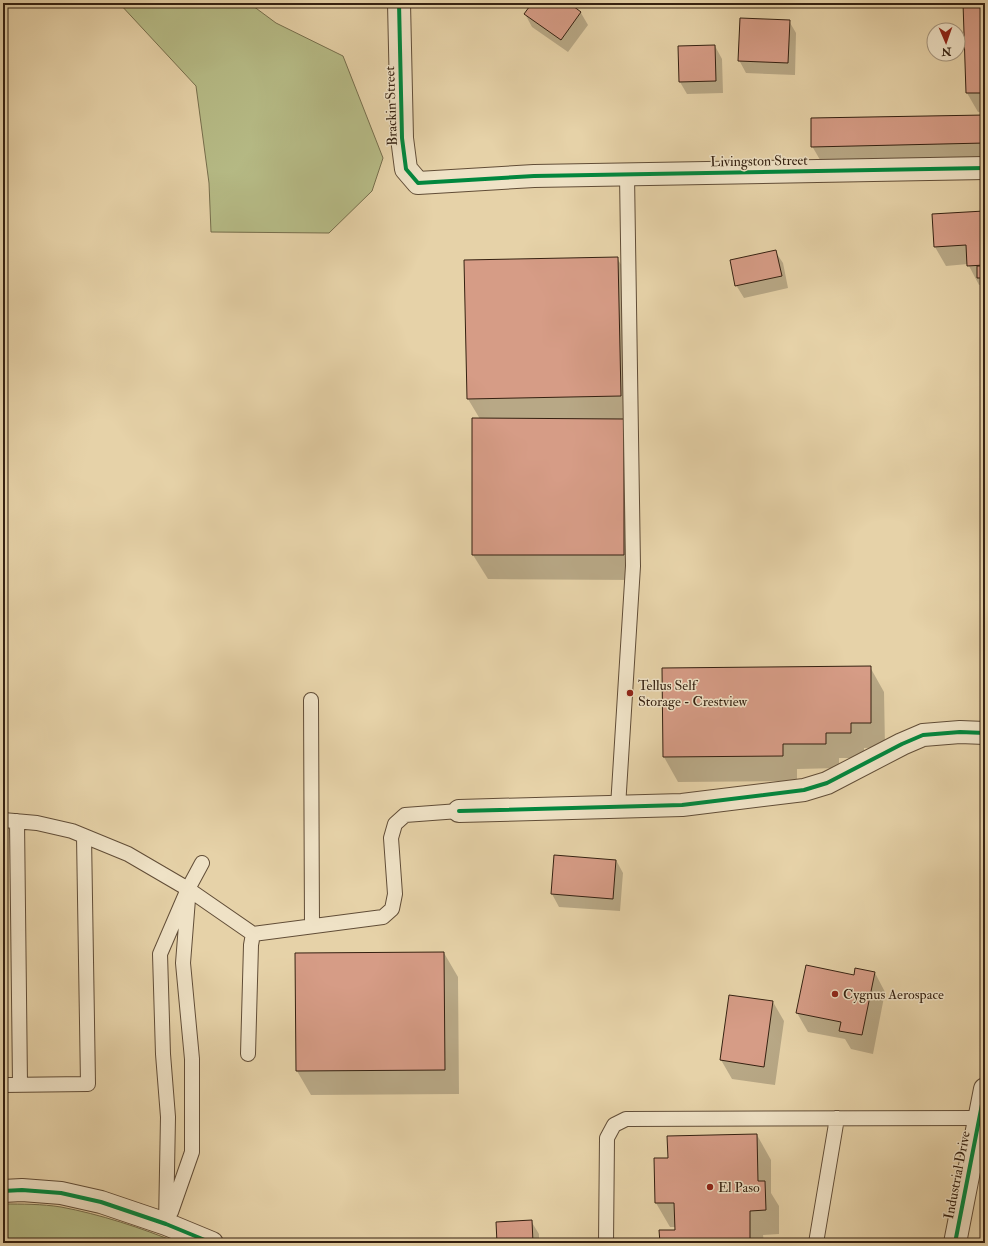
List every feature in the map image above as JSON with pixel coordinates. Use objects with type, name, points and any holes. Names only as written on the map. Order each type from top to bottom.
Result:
[{"type":"street","name":"Brackin Street","points":[[399,3],[402,138],[406,169],[418,183],[534,176]]},
{"type":"street","name":"Livingston Street","points":[[534,176],[985,168]]},
{"type":"street","points":[[459,811],[682,805],[804,790],[827,783],[902,744],[923,735],[960,732],[985,732]]},
{"type":"street","name":"Industrial Drive","points":[[955,1243],[985,1089]]},
{"type":"street","points":[[3,1191],[22,1190],[61,1193],[101,1202],[166,1224],[212,1243]]},
{"type":"lane","points":[[618,807],[633,566],[627,175]]},
{"type":"lane","points":[[311,700],[312,926]]},
{"type":"lane","points":[[20,1084],[10,820],[37,823],[72,831],[128,854],[188,889],[253,934],[383,917],[392,909],[395,894],[391,838],[395,824],[405,815],[459,811]]},
{"type":"lane","points":[[3,1084],[88,1084],[84,836]]},
{"type":"lane","points":[[166,1224],[168,1117],[163,1054],[160,954],[188,889],[202,863]]},
{"type":"lane","points":[[166,1224],[192,1152],[192,1059],[183,963],[188,889]]},
{"type":"lane","points":[[248,1054],[251,945],[253,934]]},
{"type":"lane","points":[[816,1243],[837,1118]]},
{"type":"lane","points":[[606,1243],[607,1138],[614,1125],[626,1120],[980,1118]]},
{"type":"green space","points":[[119,3],[249,3],[276,23],[343,56],[383,158],[372,191],[329,233],[211,232],[209,183],[196,86]]},
{"type":"green space","points":[[3,1204],[47,1205],[90,1213],[150,1232],[178,1243],[3,1243]]},
{"type":"building","points":[[532,3],[569,3],[581,12],[561,40],[524,14]]},
{"type":"building","points":[[963,3],[985,3],[985,93],[966,93],[966,22],[964,22]]},
{"type":"building","points":[[740,18],[790,20],[788,63],[738,61]]},
{"type":"building","points":[[715,45],[716,81],[679,82],[678,46]]},
{"type":"building","points":[[985,115],[985,143],[811,147],[811,118]]},
{"type":"building","points":[[984,211],[985,265],[967,266],[966,245],[934,247],[932,214]]},
{"type":"building","points":[[776,250],[782,276],[735,286],[730,260]]},
{"type":"building","points":[[618,257],[621,396],[467,399],[464,260]]},
{"type":"building","points":[[977,266],[985,266],[985,278],[977,278]]},
{"type":"building","points":[[472,418],[624,419],[624,555],[472,555]]},
{"type":"building","points":[[871,666],[871,723],[851,723],[851,733],[826,733],[826,744],[783,744],[783,756],[663,757],[662,668]]},
{"type":"building","points":[[554,855],[616,860],[613,899],[551,894]]},
{"type":"building","points":[[444,952],[445,1070],[296,1071],[295,953]]},
{"type":"building","name":"Cygnus Aerospace","points":[[806,965],[854,975],[855,968],[875,972],[862,1035],[839,1031],[841,1022],[796,1013]]},
{"type":"building","points":[[729,995],[773,1001],[764,1067],[720,1060]]},
{"type":"building","points":[[757,1134],[758,1181],[765,1181],[766,1210],[750,1211],[750,1242],[660,1243],[659,1230],[675,1230],[674,1203],[655,1203],[654,1158],[668,1158],[667,1136]]},
{"type":"building","points":[[532,1220],[533,1243],[497,1243],[496,1222]]},
{"type":"cycle path","points":[[399,3],[402,138],[406,169],[418,183],[534,176],[985,168]]},
{"type":"cycle path","points":[[459,811],[682,805],[804,790],[827,783],[902,744],[923,735],[960,732],[985,733]]},
{"type":"cycle path","points":[[955,1243],[985,1089]]},
{"type":"cycle path","points":[[3,1191],[22,1190],[61,1193],[101,1202],[166,1224],[212,1243]]},
{"type":"place","name":"Tellus Self Storage - Crestview","points":[[630,693]]},
{"type":"place","name":"Cygnus Aerospace","points":[[835,994]]},
{"type":"place","name":"El Paso","points":[[710,1187]]}]
